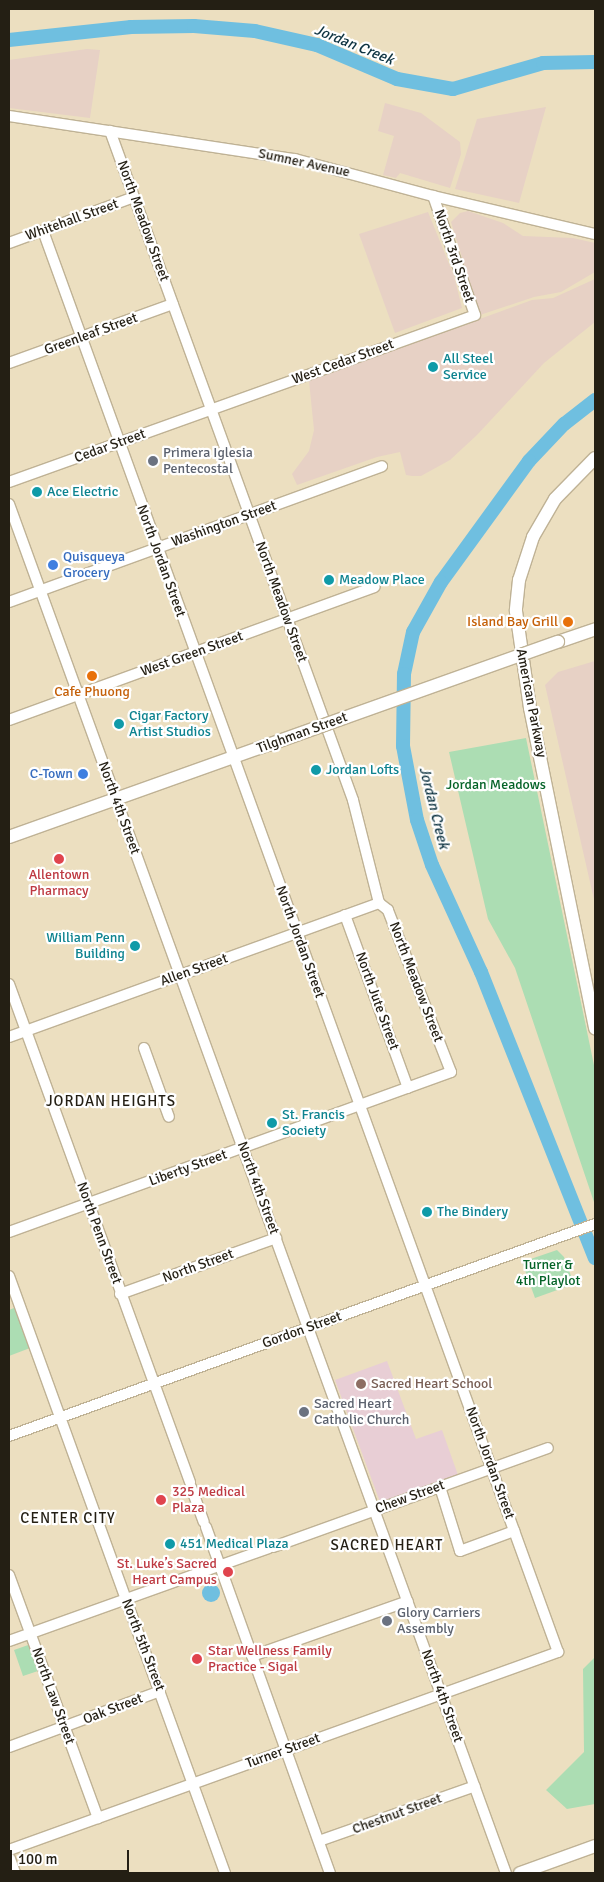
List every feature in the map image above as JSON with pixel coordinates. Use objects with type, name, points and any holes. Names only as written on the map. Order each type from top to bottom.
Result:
[{"type":"main road","name":"American Parkway","points":[[595,458],[555,498],[533,537],[519,580],[516,611],[530,708],[595,1028]]},
{"type":"main road","name":"Tilghman Street","points":[[9,837],[595,629]]},
{"type":"main road","points":[[520,1873],[595,1846]]},
{"type":"main road","points":[[9,1859],[14,1873]]},
{"type":"street","name":"Sumner Avenue","points":[[9,116],[295,159],[433,196],[595,234]]},
{"type":"street","name":"North Meadow Street","points":[[110,131],[353,800],[380,903],[388,910],[451,1072]]},
{"type":"street","name":"North 3rd Street","points":[[433,196],[475,315]]},
{"type":"street","name":"Whitehall Street","points":[[9,243],[134,197]]},
{"type":"street","name":"North Jordan Street","points":[[43,231],[232,758],[558,1652]]},
{"type":"street","name":"Greenleaf Street","points":[[9,363],[173,304]]},
{"type":"street","name":"West Cedar Street","points":[[211,410],[475,315]]},
{"type":"street","name":"Cedar Street","points":[[9,482],[211,410]]},
{"type":"street","name":"Washington Street","points":[[9,602],[382,466]]},
{"type":"street","name":"North 4th Street","points":[[9,504],[506,1873]]},
{"type":"street","name":"West Green Street","points":[[9,720],[375,587]]},
{"type":"street","name":"Allen Street","points":[[9,1037],[380,903]]},
{"type":"street","name":"North Jute Street","points":[[345,915],[408,1088]]},
{"type":"street","name":"North Penn Street","points":[[9,984],[330,1873]]},
{"type":"street","points":[[144,1048],[169,1117]]},
{"type":"street","name":"Liberty Street","points":[[9,1232],[451,1072]]},
{"type":"street","name":"Gordon Street","points":[[9,1436],[595,1224]]},
{"type":"street","name":"North Street","points":[[120,1294],[276,1238]]},
{"type":"street","name":"North 5th Street","points":[[9,1276],[125,1600],[194,1782],[225,1873]]},
{"type":"street","name":"Chew Street","points":[[9,1641],[548,1448]]},
{"type":"street","points":[[440,1487],[460,1551],[514,1531]]},
{"type":"street","name":"North Law Street","points":[[9,1575],[98,1818]]},
{"type":"street","points":[[252,1656],[408,1601]]},
{"type":"street","name":"Turner Street","points":[[9,1850],[558,1652]]},
{"type":"street","name":"Oak Street","points":[[9,1747],[160,1691]]},
{"type":"street","name":"Chestnut Street","points":[[319,1841],[475,1786]]},
{"type":"shaded area","points":[[87,49],[100,50],[90,118],[9,108],[9,60]]},
{"type":"shaded area","points":[[385,103],[421,113],[460,142],[461,154],[450,188],[400,173],[396,178],[383,175],[394,136],[378,131]]},
{"type":"shaded area","points":[[546,107],[519,203],[455,189],[477,119]]},
{"type":"shaded area","points":[[468,211],[503,223],[523,236],[573,238],[595,243],[595,272],[561,292],[534,297],[480,315],[451,222],[460,213]]},
{"type":"shaded area","points":[[428,212],[454,276],[462,308],[395,333],[359,234]]},
{"type":"shaded area","points":[[595,279],[595,322],[544,363],[477,435],[450,460],[421,476],[412,476],[406,475],[400,452],[377,457],[297,485],[292,474],[309,451],[314,430],[309,381],[532,300],[553,298]]},
{"type":"shaded area","points":[[595,661],[595,904],[545,685],[558,672]]},
{"type":"shaded area","points":[[387,1361],[416,1439],[442,1430],[458,1475],[380,1502],[335,1380]]},
{"type":"green space","name":"Jordan Meadows","points":[[526,738],[595,1070],[595,1205],[515,968],[488,919],[449,752]]},
{"type":"green space","name":"Turner & 4th Playlot","points":[[557,1250],[564,1257],[574,1284],[535,1298],[522,1262]]},
{"type":"green space","points":[[14,1308],[30,1348],[9,1356],[9,1310]]},
{"type":"green space","points":[[31,1644],[41,1670],[23,1676],[14,1650]]},
{"type":"green space","points":[[595,1657],[595,1804],[567,1809],[546,1790],[584,1752],[583,1669]]},
{"type":"water","points":[[211,1584],[217,1587],[220,1593],[217,1599],[211,1602],[205,1599],[202,1593],[205,1587]]},
{"type":"waterway","name":"Jordan Creek","points":[[9,40],[131,27],[194,26],[255,31],[317,45],[397,79],[453,89],[543,63],[595,62]]},
{"type":"waterway","name":"Jordan Creek","points":[[595,400],[564,424],[529,461],[441,582],[413,632],[404,674],[403,746],[417,820],[432,865],[481,972],[595,1258]]},
{"type":"place","name":"All Steel Service","points":[[433,367]]},
{"type":"place","name":"Primera Iglesia Pentecostal","points":[[153,461]]},
{"type":"place","name":"Ace Electric","points":[[37,492]]},
{"type":"place","name":"Quisqueya Grocery","points":[[53,565]]},
{"type":"place","name":"Meadow Place","points":[[329,580]]},
{"type":"place","name":"Island Bay Grill","points":[[568,622]]},
{"type":"place","name":"Cafe Phuong","points":[[92,676]]},
{"type":"place","name":"Cigar Factory Artist Studios","points":[[119,724]]},
{"type":"place","name":"Jordan Lofts","points":[[316,770]]},
{"type":"place","name":"C-Town","points":[[83,774]]},
{"type":"place","name":"Allentown Pharmacy","points":[[59,859]]},
{"type":"place","name":"William Penn Building","points":[[135,946]]},
{"type":"place","name":"St. Francis Society","points":[[272,1123]]},
{"type":"place","name":"The Bindery","points":[[427,1212]]},
{"type":"place","name":"Sacred Heart School","points":[[361,1384]]},
{"type":"place","name":"Sacred Heart Catholic Church","points":[[304,1412]]},
{"type":"place","name":"325 Medical Plaza","points":[[161,1500]]},
{"type":"place","name":"451 Medical Plaza","points":[[170,1544]]},
{"type":"place","name":"St. Luke’s Sacred Heart Campus","points":[[228,1572]]},
{"type":"place","name":"Glory Carriers Assembly","points":[[387,1621]]},
{"type":"place","name":"Star Wellness Family Practice - Sigal","points":[[197,1659]]},
{"type":"district","name":"JORDAN HEIGHTS","points":[[111,1102]]},
{"type":"district","name":"CENTER CITY","points":[[68,1519]]},
{"type":"district","name":"SACRED HEART","points":[[387,1546]]}]
